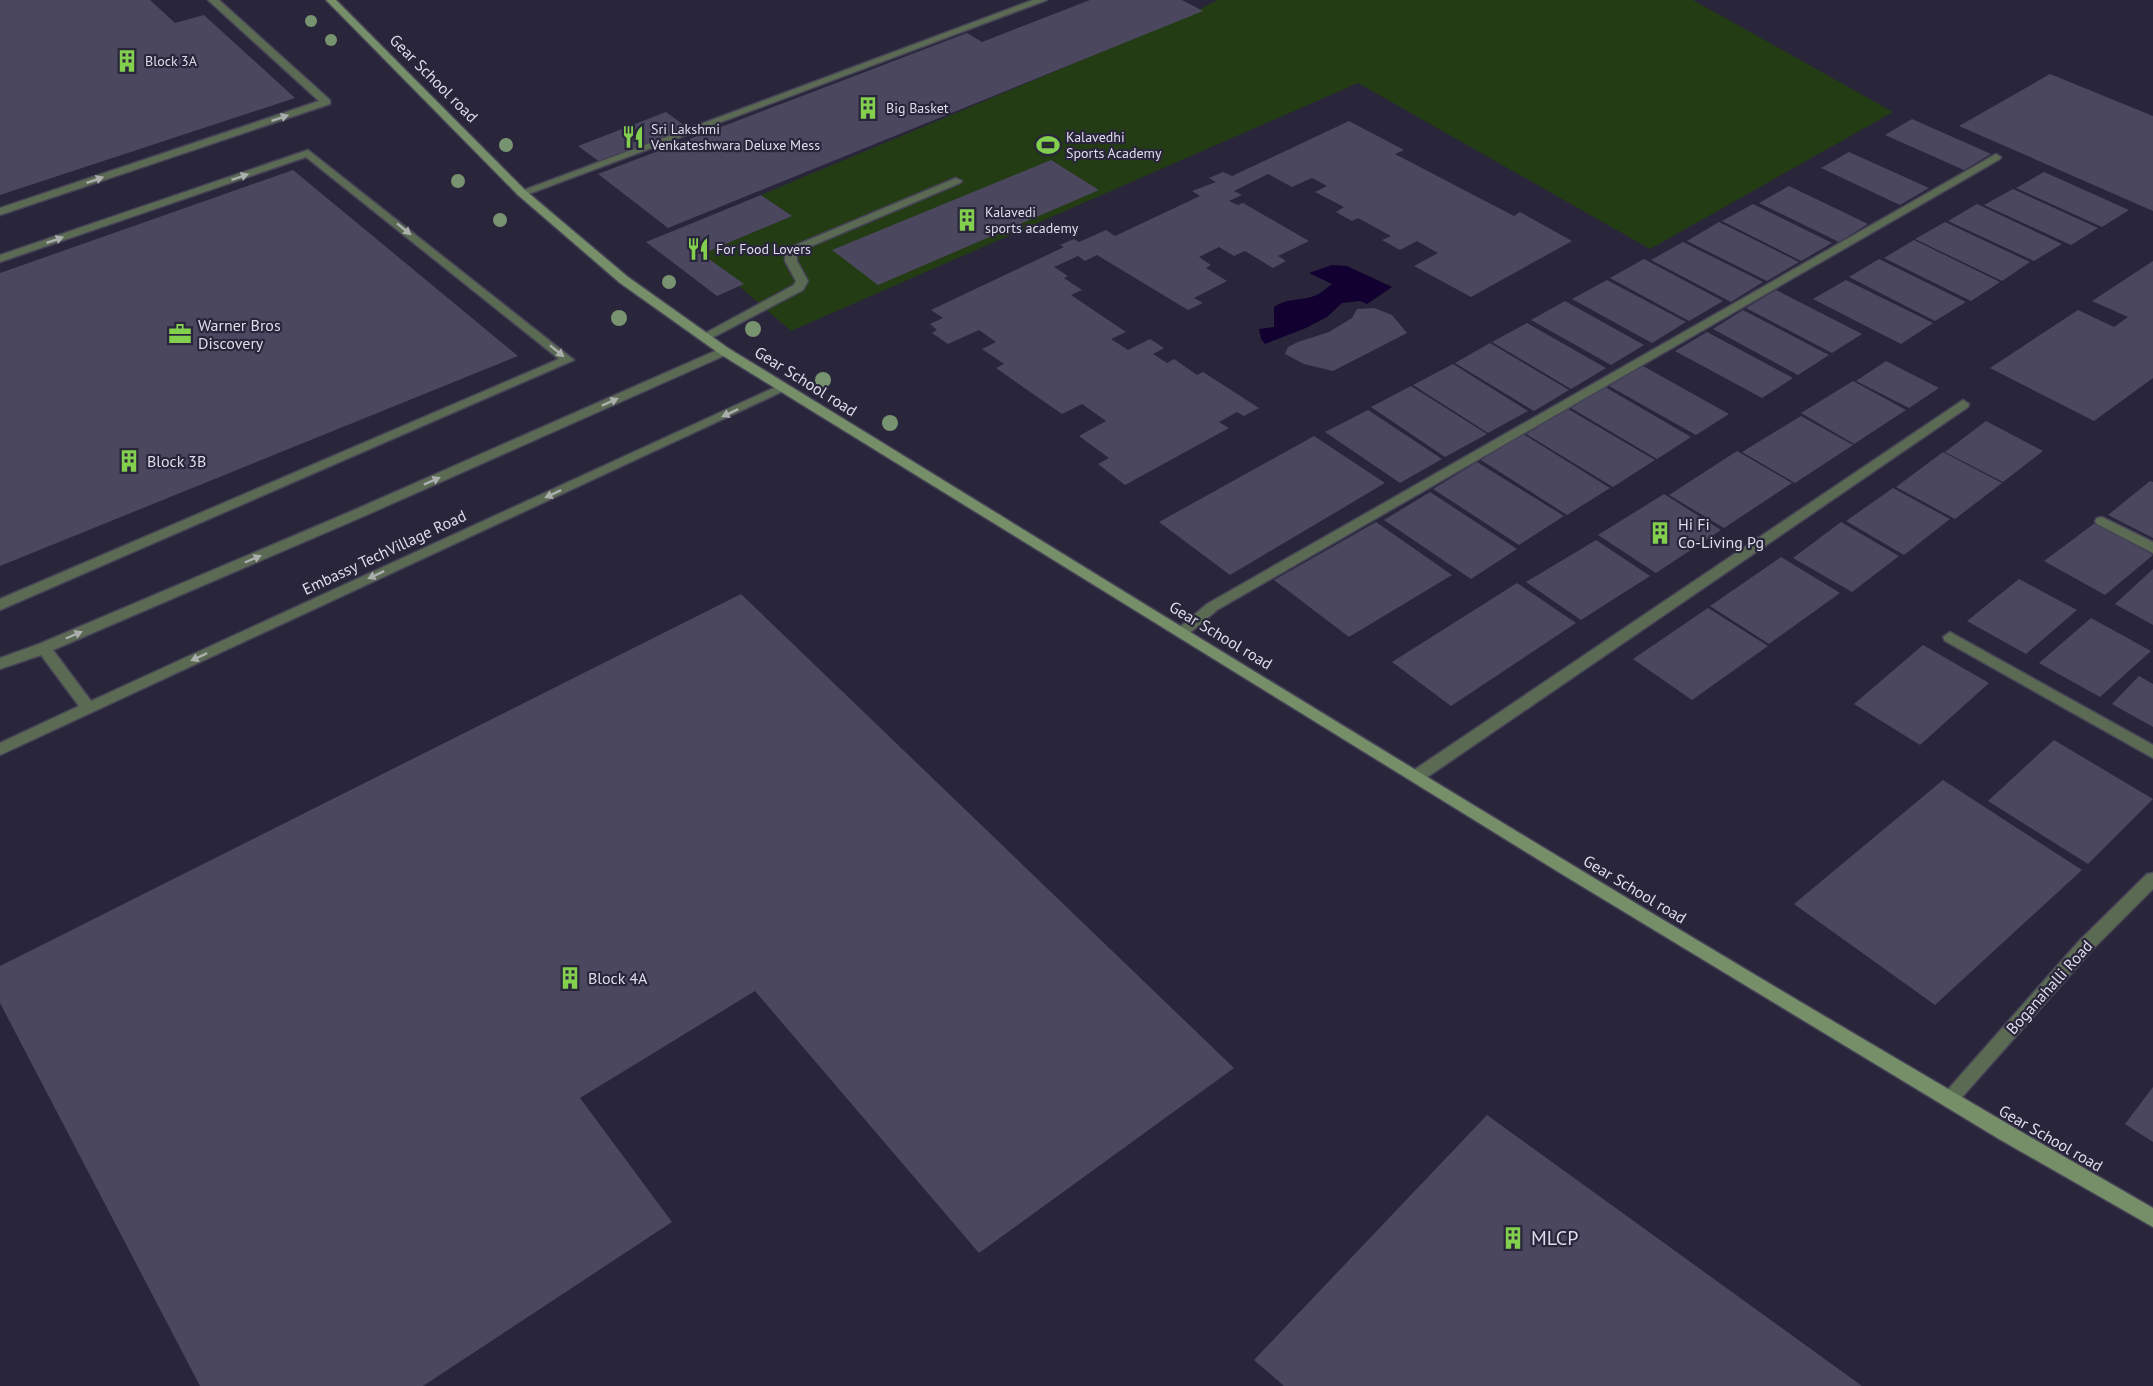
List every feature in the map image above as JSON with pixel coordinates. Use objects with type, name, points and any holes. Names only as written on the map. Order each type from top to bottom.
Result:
[{"type":"main road","name":"Gear School road","points":[[331,0],[522,193],[624,280],[706,336],[724,351],[1571,872],[2153,1218]]},
{"type":"street","points":[[0,212],[326,102],[213,0]]},
{"type":"street","points":[[522,193],[1042,0]]},
{"type":"street","points":[[0,259],[308,153],[568,360],[0,605]]},
{"type":"street","points":[[1181,632],[1212,607],[1996,157]]},
{"type":"street","points":[[706,336],[799,287],[802,281],[791,261],[791,254],[798,248],[956,181]]},
{"type":"street","points":[[0,664],[44,648],[357,514],[724,351]]},
{"type":"street","name":"Embassy TechVillage Road","points":[[0,749],[784,388]]},
{"type":"street","points":[[1417,776],[1964,404]]},
{"type":"street","points":[[2102,521],[2153,548]]},
{"type":"street","points":[[1950,637],[2153,752]]},
{"type":"street","points":[[44,648],[88,708]]},
{"type":"street","name":"Boganahalli Road","points":[[1950,1099],[2086,945],[2153,879]]},
{"type":"green space","points":[[1217,0],[1693,0],[1893,112],[1650,249],[1358,83],[791,331],[702,254],[792,216],[761,195],[1189,15]]},
{"type":"shaded area","points":[[1332,265],[1347,266],[1392,287],[1367,304],[1360,301],[1342,303],[1327,317],[1265,344],[1261,339],[1259,329],[1274,327],[1274,307],[1322,292],[1332,284],[1309,273]]},
{"type":"building","name":"Block 3A","points":[[0,0],[150,0],[175,23],[204,15],[295,98],[0,195]]},
{"type":"building","name":"Big Basket","points":[[1090,0],[1182,0],[1203,11],[668,228],[598,174],[967,33],[982,42]]},
{"type":"building","points":[[2050,74],[2153,116],[2153,211],[1959,126]]},
{"type":"building","name":"Sri Lakshmi Venkateshwara Deluxe Mess","points":[[666,112],[688,128],[600,162],[578,146]]},
{"type":"building","points":[[1912,119],[1991,154],[1964,170],[1885,135]]},
{"type":"building","points":[[1349,121],[1404,150],[1395,154],[1514,216],[1520,212],[1572,241],[1471,297],[1414,266],[1438,253],[1417,241],[1400,250],[1382,240],[1391,236],[1358,218],[1352,221],[1336,212],[1344,207],[1315,192],[1327,186],[1312,178],[1292,187],[1268,174],[1234,191],[1242,195],[1229,201],[1238,205],[1243,203],[1309,241],[1278,256],[1286,261],[1273,268],[1245,251],[1234,256],[1219,247],[1199,257],[1211,265],[1206,268],[1227,281],[1194,298],[1203,303],[1188,310],[1097,255],[1085,261],[1078,256],[1054,267],[1068,276],[1064,278],[1082,290],[1071,295],[1126,332],[1111,339],[1128,350],[1150,339],[1164,348],[1153,354],[1167,363],[1174,359],[1197,375],[1203,372],[1259,408],[1244,416],[1237,412],[1219,422],[1229,428],[1125,485],[1098,464],[1109,458],[1079,436],[1106,421],[1082,404],[1062,414],[996,368],[1004,364],[982,349],[996,342],[979,330],[948,344],[932,333],[937,330],[930,324],[943,318],[931,310],[1064,247],[1060,245],[1074,239],[1079,242],[1106,230],[1115,236],[1200,196],[1192,191],[1216,182],[1209,178],[1223,172],[1232,176]]},
{"type":"building","points":[[1849,152],[1929,188],[1900,205],[1821,168]]},
{"type":"building","name":"Kalavedi sports academy","points":[[1051,160],[1099,190],[878,285],[832,250]]},
{"type":"building","name":"Block 3B","points":[[293,170],[518,356],[0,566],[0,273]]},
{"type":"building","points":[[2044,172],[2129,210],[2102,227],[2016,188]]},
{"type":"building","points":[[1789,186],[1868,224],[1839,242],[1759,203]]},
{"type":"building","points":[[2013,189],[2098,228],[2071,245],[1984,205]]},
{"type":"building","points":[[761,195],[792,216],[702,254],[744,284],[717,296],[646,242]]},
{"type":"building","points":[[1753,204],[1832,243],[1801,261],[1722,221]]},
{"type":"building","points":[[1977,204],[2062,244],[2034,261],[1948,221]]},
{"type":"building","points":[[1719,222],[1799,262],[1767,281],[1687,241]]},
{"type":"building","points":[[1945,222],[2030,262],[2002,281],[1915,239]]},
{"type":"building","points":[[1914,240],[2000,282],[1971,301],[1884,258]]},
{"type":"building","points":[[1683,242],[1763,282],[1731,302],[1651,260]]},
{"type":"building","points":[[1644,259],[1723,301],[1689,321],[1610,278]]},
{"type":"building","points":[[1879,259],[1966,302],[1935,321],[1849,277]]},
{"type":"building","points":[[2153,261],[2153,378],[2094,421],[1990,368],[2078,310],[2114,327],[2128,317],[2092,301]]},
{"type":"building","points":[[1607,280],[1686,322],[1652,343],[1572,299]]},
{"type":"building","points":[[1846,280],[1933,323],[1901,344],[1813,299]]},
{"type":"building","points":[[1776,290],[1862,334],[1832,353],[1746,308]]},
{"type":"building","points":[[1565,301],[1644,345],[1611,365],[1531,320]]},
{"type":"building","points":[[1374,308],[1392,315],[1407,333],[1333,371],[1304,364],[1285,354],[1288,347],[1329,332],[1352,318],[1357,309]]},
{"type":"building","points":[[1743,310],[1829,355],[1798,375],[1713,329]]},
{"type":"building","points":[[1527,323],[1606,368],[1571,389],[1492,342]]},
{"type":"building","points":[[1707,332],[1793,378],[1762,398],[1675,351]]},
{"type":"building","points":[[1490,343],[1569,390],[1534,411],[1455,363]]},
{"type":"building","points":[[1886,361],[1939,388],[1909,408],[1856,381]]},
{"type":"building","points":[[1453,364],[1528,411],[1488,433],[1413,385]]},
{"type":"building","points":[[1643,366],[1729,414],[1696,435],[1609,386]]},
{"type":"building","points":[[1853,381],[1906,410],[1854,444],[1801,413]]},
{"type":"building","points":[[1411,386],[1487,434],[1445,457],[1371,407]]},
{"type":"building","points":[[1605,387],[1691,437],[1657,459],[1571,408]]},
{"type":"building","points":[[1568,409],[1655,460],[1613,487],[1526,434]]},
{"type":"building","points":[[1368,410],[1442,459],[1400,483],[1325,432]]},
{"type":"building","points":[[1801,416],[1853,445],[1795,483],[1742,452]]},
{"type":"building","points":[[1986,421],[2043,451],[2003,482],[1945,452]]},
{"type":"building","points":[[1523,434],[1610,488],[1567,515],[1481,460]]},
{"type":"building","points":[[1314,436],[1385,483],[1230,575],[1159,522]]},
{"type":"building","points":[[1737,451],[1792,483],[1724,528],[1669,495]]},
{"type":"building","points":[[1943,452],[2002,483],[1955,519],[1896,487]]},
{"type":"building","points":[[1477,462],[1564,516],[1519,545],[1433,489]]},
{"type":"building","points":[[2150,481],[2153,482],[2153,538],[2108,515]]},
{"type":"building","points":[[1893,488],[1950,519],[1904,555],[1846,521]]},
{"type":"building","points":[[1430,492],[1517,549],[1471,579],[1384,520]]},
{"type":"building","name":"Hi Fi Co-Living Pg","points":[[1664,494],[1721,530],[1656,573],[1598,535]]},
{"type":"building","points":[[1376,522],[1452,575],[1349,637],[1274,580]]},
{"type":"building","points":[[1841,522],[1899,556],[1852,592],[1793,558]]},
{"type":"building","points":[[2095,523],[2153,555],[2105,595],[2044,561]]},
{"type":"building","points":[[1596,540],[1650,576],[1581,620],[1526,582]]},
{"type":"building","points":[[1781,557],[1840,593],[1769,644],[1710,606]]},
{"type":"building","points":[[2153,569],[2153,625],[2115,604]]},
{"type":"building","points":[[2019,579],[2077,610],[2026,654],[1967,621]]},
{"type":"building","points":[[1517,583],[1576,623],[1451,706],[1392,662]]},
{"type":"building","name":"Block 4A","points":[[741,594],[1234,1068],[979,1253],[755,991],[580,1098],[672,1222],[423,1386],[200,1386],[0,1003],[0,966]]},
{"type":"building","points":[[1708,608],[1768,646],[1692,700],[1633,659]]},
{"type":"building","points":[[2091,618],[2151,651],[2100,697],[2039,663]]},
{"type":"building","points":[[1923,645],[1989,683],[1920,745],[1854,704]]},
{"type":"building","points":[[2139,676],[2153,684],[2153,727],[2112,704]]},
{"type":"building","points":[[2054,740],[2153,799],[2088,864],[1988,801]]},
{"type":"building","points":[[1943,780],[2082,870],[1935,1005],[1794,904]]},
{"type":"building","points":[[2153,1087],[2153,1142],[2125,1124]]},
{"type":"building","name":"MLCP","points":[[1487,1115],[1862,1386],[1284,1386],[1254,1360]]},
{"type":"place","name":"Block 3A","points":[[127,61]]},
{"type":"place","name":"Big Basket","points":[[868,108]]},
{"type":"place","name":"Sri Lakshmi Venkateshwara Deluxe Mess","points":[[633,137]]},
{"type":"place","name":"Kalavedhi Sports Academy","points":[[1048,145]]},
{"type":"place","name":"Kalavedi sports academy","points":[[967,220]]},
{"type":"place","name":"For Food Lovers","points":[[698,249]]},
{"type":"place","name":"Warner Bros Discovery","points":[[180,334]]},
{"type":"place","name":"Block 3B","points":[[129,461]]},
{"type":"place","name":"Hi Fi Co-Living Pg","points":[[1660,533]]},
{"type":"place","name":"Block 4A","points":[[570,978]]},
{"type":"place","name":"MLCP","points":[[1513,1238]]}]
